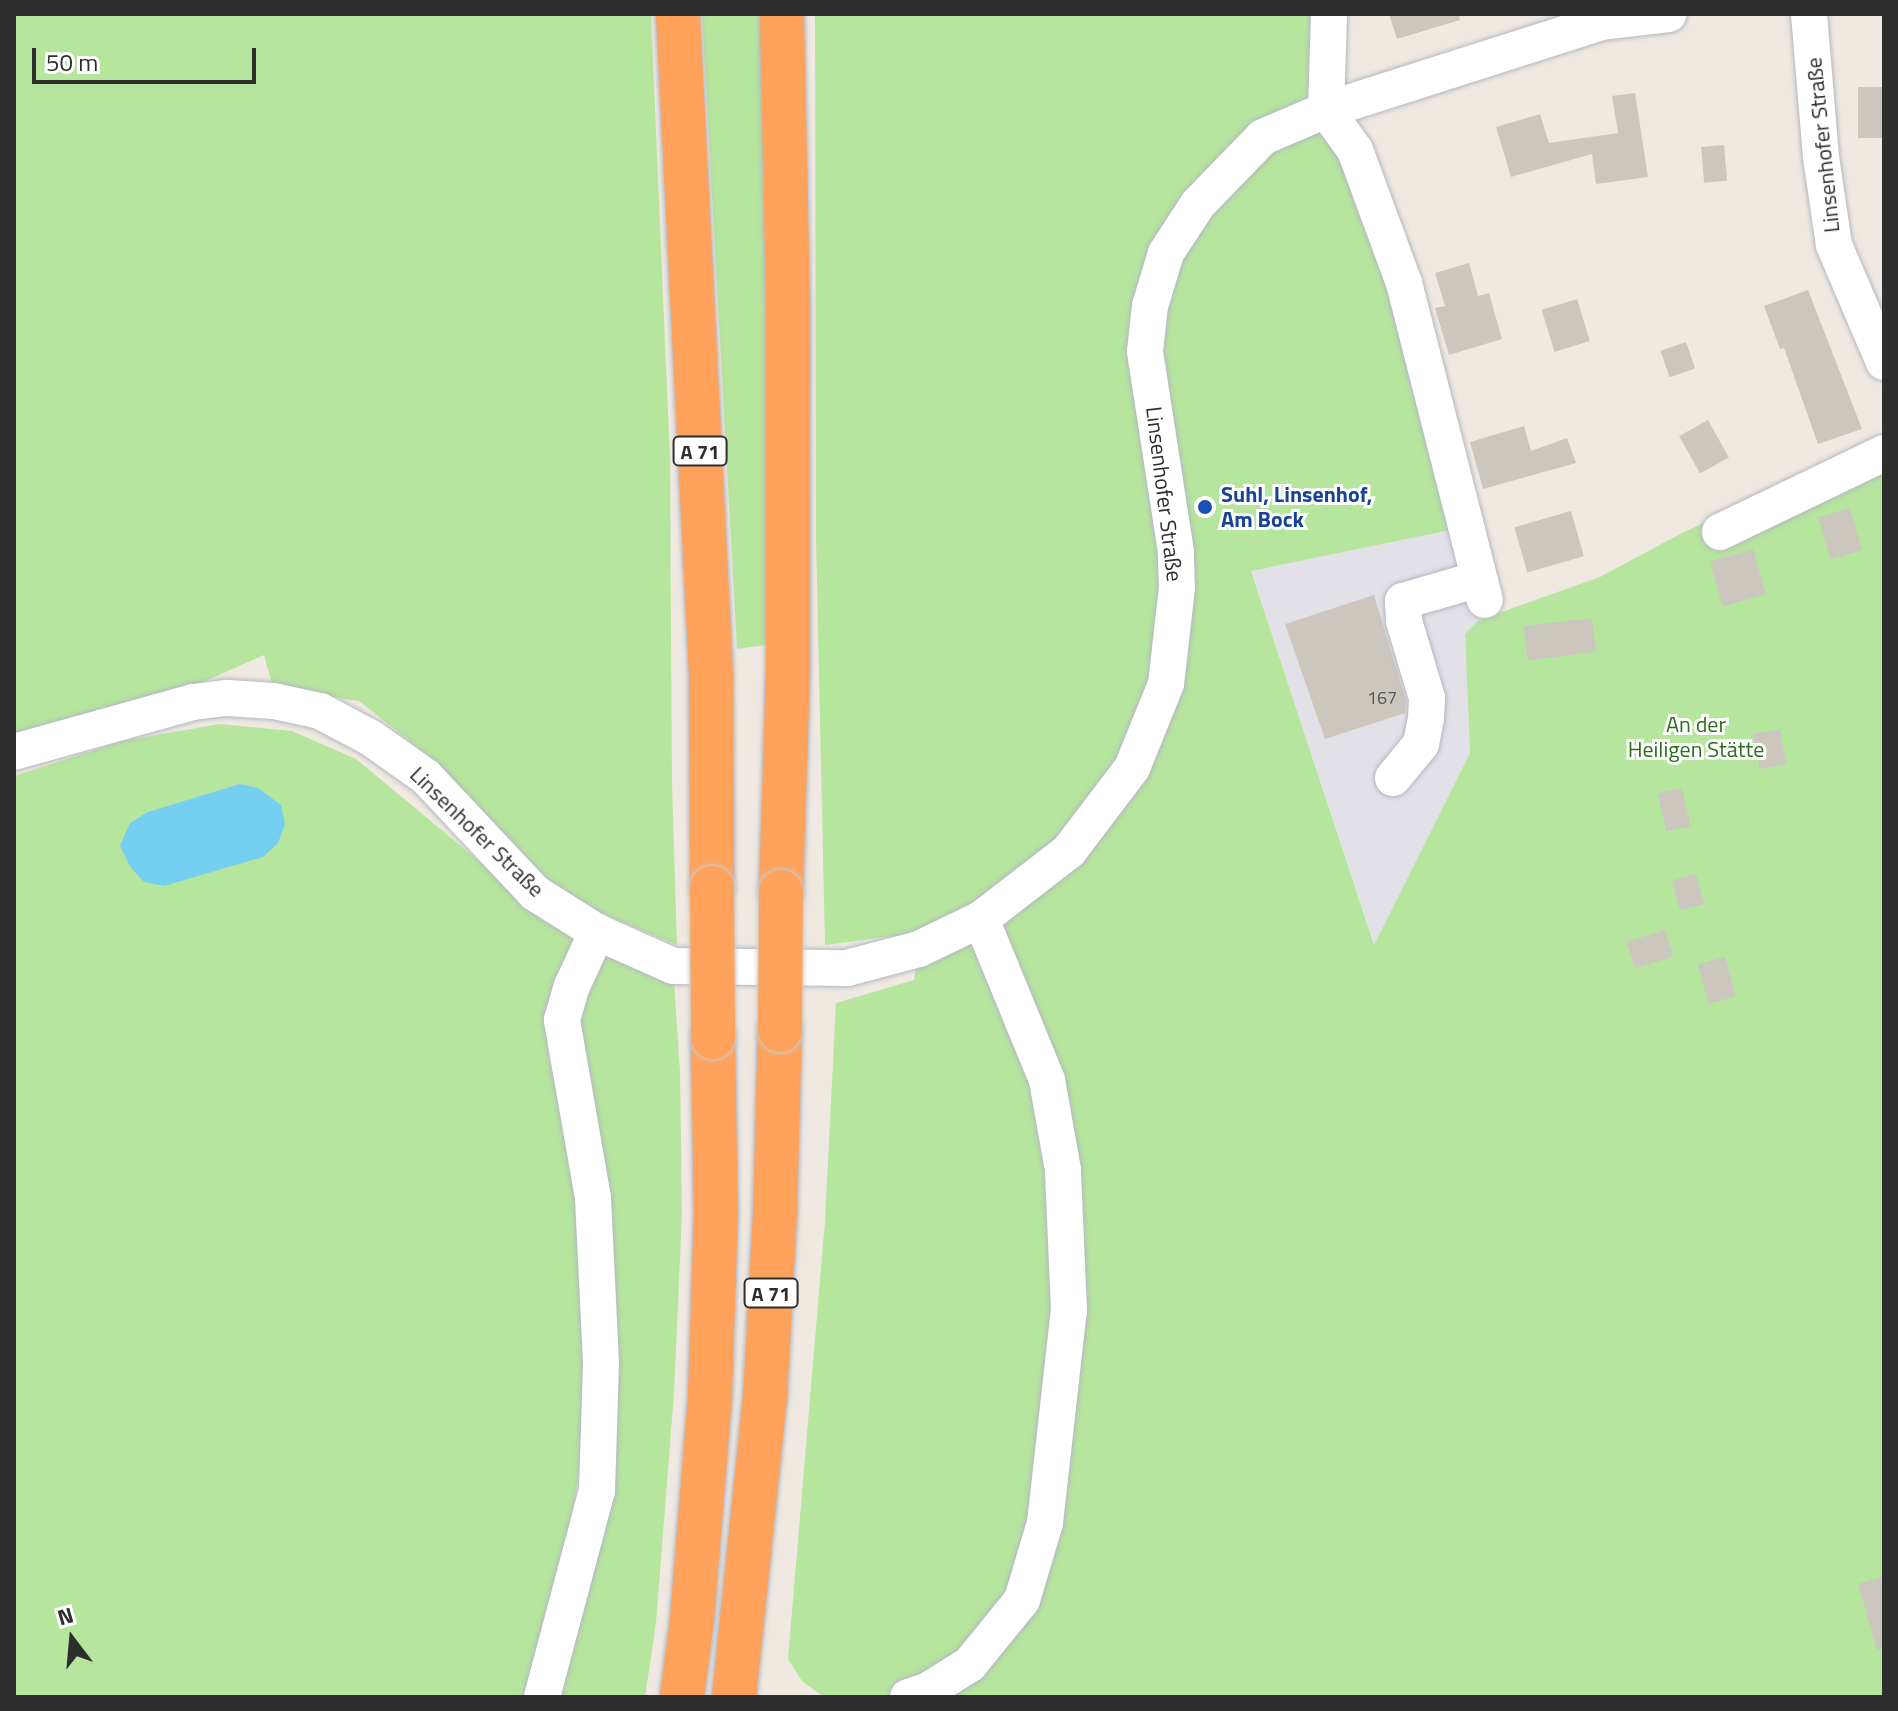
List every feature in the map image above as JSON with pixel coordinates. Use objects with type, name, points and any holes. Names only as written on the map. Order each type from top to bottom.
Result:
[{"type":"highway","name":"A 71","points":[[678,14],[711,674],[716,1215],[710,1394],[692,1620],[682,1697]]},
{"type":"highway","name":"A 71","points":[[734,1697],[765,1398],[775,1215],[788,671],[788,304],[782,14]]},
{"type":"street","points":[[1329,14],[1326,110],[1355,150],[1404,283],[1482,589],[1403,601],[1404,621],[1427,698],[1426,718],[1421,744],[1393,778]]},
{"type":"street","name":"Linsenhofer Straße","points":[[14,752],[193,702],[227,698],[274,701],[320,711],[371,738],[426,777],[535,893],[597,932],[673,966],[847,968],[919,949],[981,919],[1069,851],[1132,768],[1166,684],[1177,588],[1176,552],[1145,351],[1150,306],[1166,253],[1198,204],[1263,137],[1326,110],[1602,22],[1669,14]]},
{"type":"street","name":"Linsenhofer Straße","points":[[1809,14],[1821,157],[1834,245],[1884,362]]},
{"type":"street","points":[[1720,532],[1884,453]]},
{"type":"street","points":[[908,1697],[927,1691],[970,1664],[1022,1600],[1045,1523],[1069,1310],[1063,1170],[1047,1080],[981,919]]},
{"type":"street","points":[[542,1697],[597,1491],[601,1362],[593,1198],[562,1020],[572,986],[597,932]]},
{"type":"shaded area","points":[[1455,529],[1479,620],[1465,634],[1470,753],[1375,946],[1251,570]]},
{"type":"green space","points":[[14,14],[651,14],[670,459],[672,784],[677,945],[570,900],[518,851],[439,764],[359,701],[273,688],[264,655],[194,686],[14,736]]},
{"type":"green space","points":[[702,14],[765,14],[766,645],[737,649]]},
{"type":"green space","name":"An der Heiligen Stätte","points":[[815,14],[1329,14],[1326,110],[1392,289],[1455,529],[1251,571],[1374,945],[1470,753],[1465,634],[1479,620],[1600,577],[1682,533],[1884,439],[1884,1697],[824,1697],[802,1681],[788,1659],[825,1221],[836,1003],[914,980],[919,949],[893,936],[825,945],[816,539]]},
{"type":"green space","points":[[219,724],[292,731],[356,759],[573,939],[546,1014],[548,1054],[571,1160],[587,1312],[584,1439],[565,1560],[533,1697],[14,1697],[14,776],[123,741]]},
{"type":"green space","points":[[597,932],[673,966],[680,1071],[682,1214],[674,1393],[656,1623],[645,1697],[542,1697],[597,1491],[562,1020]]},
{"type":"water","points":[[240,784],[258,788],[281,805],[285,824],[278,843],[263,857],[164,886],[144,882],[131,868],[120,846],[130,823],[148,812]]},
{"type":"building","points":[[1389,14],[1459,14],[1460,20],[1397,39]]},
{"type":"building","points":[[1858,87],[1884,87],[1884,138],[1858,138]]},
{"type":"building","points":[[1635,93],[1648,177],[1596,184],[1592,154],[1511,177],[1496,127],[1540,114],[1549,143],[1618,133],[1612,96]]},
{"type":"building","points":[[1724,145],[1727,181],[1704,183],[1701,147]]},
{"type":"building","points":[[1469,263],[1478,296],[1489,293],[1502,339],[1449,355],[1435,308],[1445,306],[1435,273]]},
{"type":"building","points":[[1808,290],[1862,429],[1818,444],[1784,348],[1780,349],[1764,306]]},
{"type":"building","points":[[1577,299],[1590,341],[1554,352],[1542,310]]},
{"type":"building","points":[[1686,342],[1695,368],[1670,377],[1660,351]]},
{"type":"building","points":[[1708,420],[1729,458],[1700,474],[1679,436]]},
{"type":"building","points":[[1524,426],[1531,451],[1567,438],[1576,463],[1483,489],[1470,442]]},
{"type":"building","points":[[1850,508],[1862,550],[1830,559],[1818,517]]},
{"type":"building","points":[[1571,511],[1584,556],[1527,572],[1514,527]]},
{"type":"building","points":[[1753,549],[1766,594],[1723,607],[1710,561]]},
{"type":"building","points":[[1374,595],[1406,701],[1405,713],[1325,739],[1285,624]]},
{"type":"building","points":[[1592,618],[1596,652],[1528,660],[1524,626]]},
{"type":"building","points":[[1780,729],[1786,764],[1760,769],[1753,734]]},
{"type":"building","points":[[1682,788],[1691,826],[1666,832],[1658,794]]},
{"type":"building","points":[[1696,874],[1704,904],[1680,910],[1672,880]]},
{"type":"building","points":[[1665,930],[1673,957],[1635,968],[1627,942]]},
{"type":"building","points":[[1725,957],[1736,997],[1709,1004],[1698,964]]},
{"type":"building","points":[[1884,1576],[1884,1649],[1877,1650],[1858,1584]]},
{"type":"place","name":"Suhl, Linsenhof, Am Bock","points":[[1205,507]]}]
